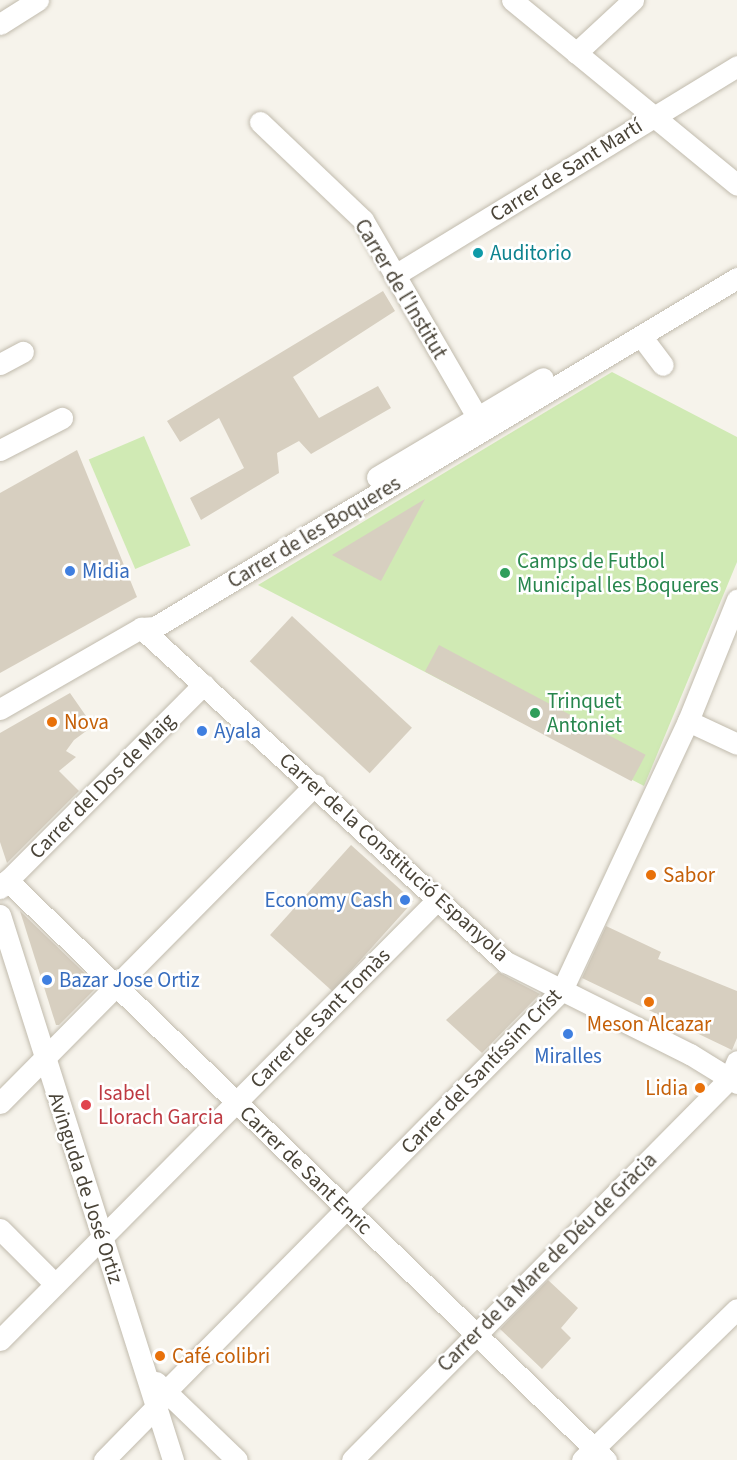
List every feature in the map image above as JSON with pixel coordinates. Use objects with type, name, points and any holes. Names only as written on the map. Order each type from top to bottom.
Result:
[{"type":"street","points":[[0,24],[38,0]]},
{"type":"street","points":[[512,0],[654,116],[732,174]]},
{"type":"street","points":[[576,53],[633,0]]},
{"type":"street","name":"Carrer de Sant Martí","points":[[395,275],[737,66]]},
{"type":"street","name":"Carrer de l'Institut","points":[[260,122],[363,220],[481,423]]},
{"type":"street","name":"Carrer de les Boqueres","points":[[481,423],[737,263]]},
{"type":"street","name":"Carrer de les Boqueres","points":[[0,709],[141,628],[148,616],[481,423],[640,336],[737,278]]},
{"type":"street","points":[[640,336],[663,365]]},
{"type":"street","points":[[0,364],[23,352]]},
{"type":"street","points":[[0,450],[62,418]]},
{"type":"street","name":"Carrer del Santíssim Crist","points":[[104,1460],[346,1209],[562,990],[688,721],[737,600]]},
{"type":"street","name":"Carrer de la Constitució Espanyola","points":[[141,628],[506,962],[734,1074]]},
{"type":"street","name":"Carrer del Dos de Maig","points":[[4,884],[204,684]]},
{"type":"street","points":[[688,721],[737,744]]},
{"type":"street","points":[[0,1103],[315,785]]},
{"type":"street","name":"Carrer de Sant Enric","points":[[4,884],[116,986],[236,1102],[476,1335],[594,1456]]},
{"type":"street","name":"Carrer de Sant Tomàs","points":[[0,1340],[437,900]]},
{"type":"street","name":"Avinguda de José Ortiz","points":[[0,915],[146,1375],[161,1399]]},
{"type":"street","name":"Carrer de la Mare de Déu de Gràcia","points":[[352,1460],[734,1074]]},
{"type":"street","points":[[0,1229],[55,1284]]},
{"type":"street","points":[[594,1456],[737,1309]]},
{"type":"street","points":[[161,1399],[173,1460]]},
{"type":"street","points":[[161,1399],[237,1460]]},
{"type":"green space","name":"Camps de Futbol Municipal les Boqueres","points":[[612,372],[737,437],[737,562],[644,786],[258,585]]},
{"type":"green space","points":[[144,436],[190,546],[135,569],[89,459]]},
{"type":"building","points":[[383,291],[395,311],[293,377],[319,418],[378,386],[391,408],[311,454],[299,441],[277,453],[279,473],[201,520],[190,498],[244,468],[219,418],[180,442],[167,421]]},
{"type":"building","name":"Midia","points":[[77,450],[137,597],[0,673],[0,493]]},
{"type":"building","points":[[425,499],[381,581],[332,555]]},
{"type":"building","points":[[292,616],[412,728],[370,773],[250,661]]},
{"type":"building","name":"Trinquet Antoniet","points":[[439,645],[646,755],[632,781],[425,671]]},
{"type":"building","points":[[70,693],[93,726],[74,740],[66,751],[76,757],[59,771],[79,791],[7,863],[0,842],[0,733]]},
{"type":"building","points":[[351,845],[413,901],[332,991],[270,935]]},
{"type":"building","points":[[20,911],[98,986],[59,1025],[56,1025]]},
{"type":"building","points":[[606,926],[661,952],[658,959],[737,991],[737,1038],[732,1050],[582,978]]},
{"type":"building","points":[[498,972],[540,994],[482,1053],[446,1020]]},
{"type":"building","points":[[548,1280],[578,1308],[561,1328],[571,1338],[542,1369],[500,1329]]},
{"type":"place","name":"Auditorio","points":[[478,253]]},
{"type":"place","name":"Midia","points":[[70,571]]},
{"type":"place","name":"Camps de Futbol Municipal les Boqueres","points":[[505,573]]},
{"type":"place","name":"Trinquet Antoniet","points":[[535,713]]},
{"type":"place","name":"Nova","points":[[52,722]]},
{"type":"place","name":"Ayala","points":[[202,731]]},
{"type":"place","name":"Sabor","points":[[651,875]]},
{"type":"place","name":"Economy Cash","points":[[405,900]]},
{"type":"place","name":"Bazar Jose Ortiz","points":[[47,980]]},
{"type":"place","name":"Meson Alcazar","points":[[649,1002]]},
{"type":"place","name":"Miralles","points":[[568,1034]]},
{"type":"place","name":"Lidia","points":[[700,1088]]},
{"type":"place","name":"Isabel Llorach Garcia","points":[[86,1105]]},
{"type":"place","name":"Café colibri","points":[[160,1356]]}]
